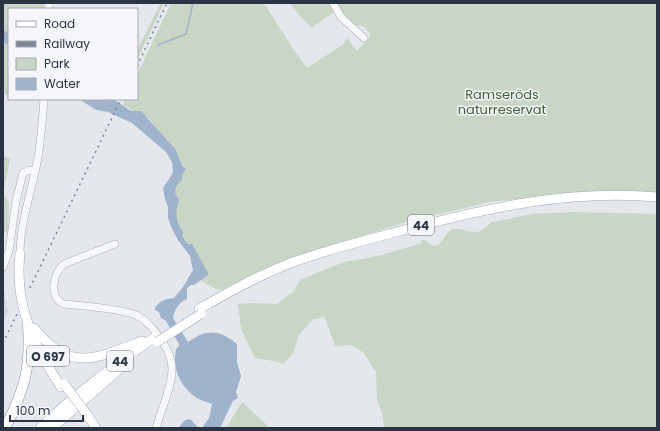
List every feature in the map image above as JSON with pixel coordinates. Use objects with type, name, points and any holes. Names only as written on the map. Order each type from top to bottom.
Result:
[{"type":"highway","name":"O 697","points":[[5,428],[20,397],[27,374],[31,327]]},
{"type":"main road","name":"44","points":[[40,428],[59,410],[111,368],[237,288],[287,264],[342,246],[453,217],[516,204],[565,197],[596,195],[657,197]]},
{"type":"main road","name":"44","points":[[200,312],[289,270],[343,251],[453,222],[517,209],[567,202],[625,199],[657,202]]},
{"type":"main road","name":"O 697","points":[[20,254],[18,266],[20,288],[31,327],[63,385],[96,428]]},
{"type":"main road","points":[[31,327],[54,349],[65,355],[78,359],[93,358],[109,354],[156,339]]},
{"type":"main road","name":"44","points":[[52,428],[64,416],[156,339]]},
{"type":"main road","points":[[84,414],[90,428]]},
{"type":"main road","points":[[55,428],[64,416]]},
{"type":"street","points":[[333,3],[341,17],[364,38]]},
{"type":"street","name":"O 697","points":[[20,254],[23,221],[35,172],[44,100]]},
{"type":"street","points":[[3,267],[9,251],[16,201],[23,173],[26,171],[35,172]]},
{"type":"street","points":[[115,244],[64,264],[56,273],[54,279],[55,292],[59,302],[64,304],[136,315],[146,321],[159,337],[168,350],[172,369],[170,381],[156,428]]},
{"type":"shaded area","points":[[3,284],[8,312],[3,322]]},
{"type":"green space","points":[[3,3],[44,3],[44,8],[8,8],[8,32],[3,30]]},
{"type":"green space","points":[[161,3],[164,3],[138,58],[138,48]]},
{"type":"green space","name":"Ramseröds naturreservat","points":[[171,3],[264,3],[307,68],[344,44],[347,38],[357,51],[371,36],[365,27],[359,25],[354,27],[341,15],[335,3],[657,3],[657,199],[578,193],[490,202],[406,222],[332,245],[224,292],[221,289],[218,290],[200,280],[206,276],[189,244],[182,236],[172,193],[178,173],[165,144],[156,128],[148,118],[123,105],[126,100],[138,100],[138,73]]},
{"type":"green space","points":[[289,3],[330,3],[334,12],[311,28]]},
{"type":"green space","points":[[3,42],[8,44],[8,95],[3,94]]},
{"type":"green space","points":[[3,155],[10,159],[3,194]]},
{"type":"green space","points":[[3,194],[9,203],[8,233],[3,232]]},
{"type":"green space","points":[[574,212],[657,214],[657,428],[384,428],[382,413],[377,399],[376,372],[364,353],[351,345],[335,346],[325,317],[313,319],[299,335],[293,353],[283,364],[255,358],[241,329],[238,304],[277,304],[293,292],[300,280],[344,262],[378,256],[422,243],[421,240],[425,240],[435,246],[441,243],[448,233],[454,229],[478,232],[491,222],[532,214]]},
{"type":"green space","points":[[242,402],[270,428],[226,428]]},
{"type":"water","points":[[3,30],[8,32],[8,44],[3,42]]},
{"type":"water","points":[[81,100],[114,100],[131,111],[141,111],[176,150],[182,166],[186,169],[182,175],[182,180],[175,189],[179,202],[177,206],[177,217],[183,232],[182,236],[188,244],[192,244],[208,275],[187,288],[187,299],[181,302],[177,307],[173,318],[188,342],[201,335],[212,332],[218,333],[237,344],[237,362],[241,376],[236,392],[238,398],[233,401],[220,428],[202,428],[209,418],[212,404],[191,394],[182,383],[175,364],[176,349],[179,344],[166,321],[161,318],[159,312],[155,310],[157,305],[161,302],[166,299],[174,298],[183,287],[193,270],[190,256],[178,240],[168,218],[168,207],[163,188],[173,171],[172,162],[166,152],[132,123],[108,112],[96,110]]},
{"type":"water","points":[[190,419],[197,426],[196,428],[178,428],[185,420]]},
{"type":"waterway","points":[[158,45],[186,34],[193,3]]},
{"type":"railway","points":[[138,64],[167,3]]},
{"type":"railway","points":[[30,288],[121,100]]},
{"type":"railway","points":[[3,343],[18,312]]}]
